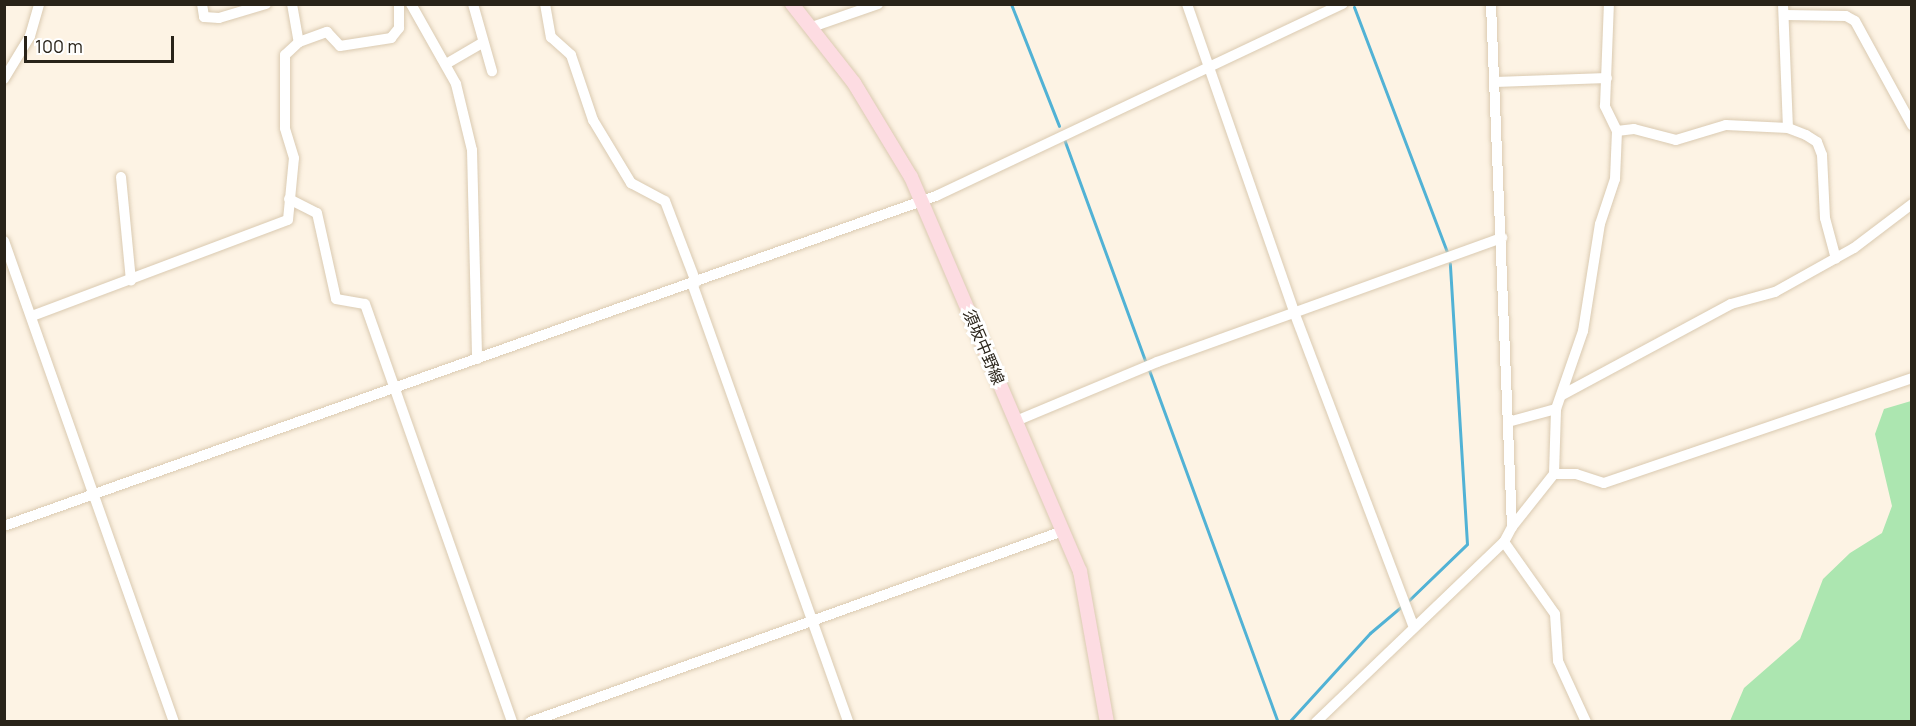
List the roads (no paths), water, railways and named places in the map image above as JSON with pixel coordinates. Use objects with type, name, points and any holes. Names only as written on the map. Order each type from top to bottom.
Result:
[{"type":"main road","name":"須坂中野線","points":[[792,4],[812,27],[880,122],[921,201],[1063,531],[1086,593],[1107,722]]},
{"type":"street","points":[[4,80],[30,36],[39,4]]},
{"type":"street","points":[[202,4],[204,17],[219,18],[266,4]]},
{"type":"street","points":[[292,4],[299,42]]},
{"type":"street","points":[[32,316],[288,220],[294,158],[285,128],[283,89],[285,55],[299,42],[327,33],[340,46],[391,38],[399,28],[399,4]]},
{"type":"street","points":[[411,4],[446,64],[467,122],[476,179],[477,359]]},
{"type":"street","points":[[473,4],[482,43],[492,71]]},
{"type":"street","points":[[545,4],[551,37],[571,55],[593,120],[631,183],[665,201],[848,722]]},
{"type":"street","points":[[812,27],[878,4]]},
{"type":"street","points":[[1187,4],[1294,312],[1413,626]]},
{"type":"street","points":[[4,526],[921,201],[1209,69],[1343,4]]},
{"type":"street","points":[[1491,4],[1512,527]]},
{"type":"street","points":[[1316,722],[1413,626],[1504,542],[1512,527],[1554,474],[1556,409],[1583,330],[1600,224],[1615,179],[1617,131],[1605,106],[1609,4]]},
{"type":"street","points":[[1788,128],[1785,10],[1846,16],[1855,21],[1911,125]]},
{"type":"street","points":[[446,64],[482,43]]},
{"type":"street","points":[[1495,82],[1607,78]]},
{"type":"street","points":[[1617,131],[1634,129],[1676,140],[1719,126],[1788,128],[1817,142],[1824,167],[1824,218],[1836,258]]},
{"type":"street","points":[[121,177],[131,280]]},
{"type":"street","points":[[289,199],[316,213],[336,299],[365,304],[512,722]]},
{"type":"street","points":[[1562,395],[1731,304],[1775,292],[1836,258],[1911,204]]},
{"type":"street","points":[[1016,421],[1294,312],[1502,238]]},
{"type":"street","points":[[4,241],[174,722]]},
{"type":"street","points":[[1554,474],[1576,474],[1604,483],[1911,378]]},
{"type":"street","points":[[1508,422],[1556,409]]},
{"type":"street","points":[[530,722],[1063,531]]},
{"type":"street","points":[[1504,542],[1555,614],[1558,661],[1586,722]]},
{"type":"waterway","points":[[1011,4],[1059,126]]},
{"type":"waterway","points":[[1354,7],[1447,252]]},
{"type":"waterway","points":[[1064,139],[1146,363]]},
{"type":"waterway","points":[[1407,602],[1467,544],[1450,264]]},
{"type":"waterway","points":[[1149,370],[1278,722]]},
{"type":"waterway","points":[[1289,722],[1370,633],[1402,606]]}]
